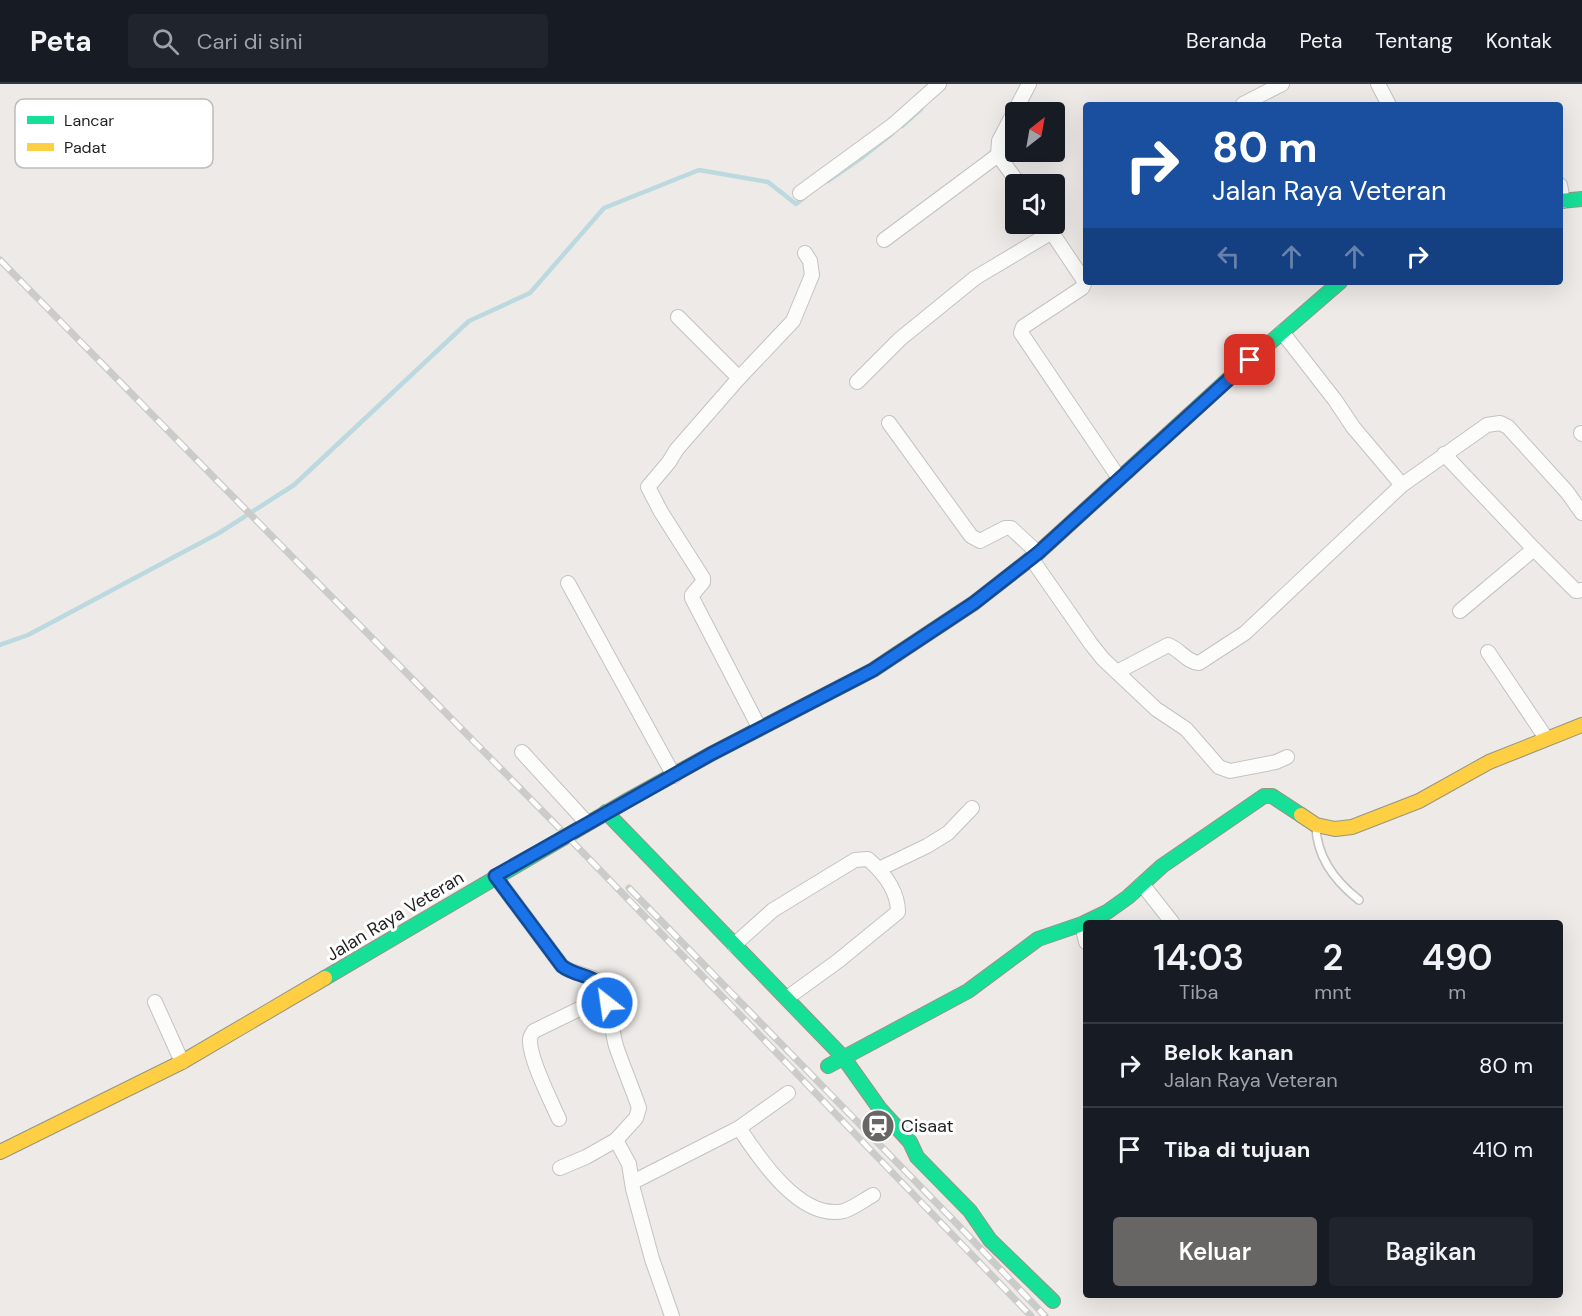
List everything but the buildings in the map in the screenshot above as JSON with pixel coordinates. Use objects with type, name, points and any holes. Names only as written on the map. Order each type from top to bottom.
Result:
[{"type":"street","points":[[800,193],[893,124],[939,84]]},
{"type":"street","points":[[1012,174],[998,155],[999,141],[1029,84]]},
{"type":"street","points":[[1247,102],[1282,84]]},
{"type":"street","points":[[1378,84],[1387,102]]},
{"type":"street","points":[[884,240],[998,155]]},
{"type":"street","points":[[1563,201],[1582,199]]},
{"type":"street","points":[[856,382],[900,339],[975,278],[1040,234]]},
{"type":"street","points":[[1053,234],[1083,279]]},
{"type":"street","points":[[760,729],[692,598],[692,594],[704,582],[703,578],[648,487],[677,449],[739,378],[793,321],[812,275],[810,261],[805,253]]},
{"type":"street","points":[[1084,285],[1023,327],[1021,333],[1119,478]]},
{"type":"street","name":"Jalan Raya Veteran","points":[[0,1152],[182,1062],[606,812],[711,754],[873,670],[974,603],[1034,555],[1337,285]]},
{"type":"street","points":[[678,317],[739,378]]},
{"type":"street","points":[[1282,332],[1353,427],[1402,485]]},
{"type":"street","points":[[889,423],[971,536],[980,541],[1005,528],[1011,528],[1034,555],[1091,644],[1156,709],[1186,729],[1224,770],[1230,771],[1276,762],[1287,757]]},
{"type":"street","points":[[1117,672],[1168,645],[1191,661],[1199,663],[1245,633],[1402,485],[1487,425],[1500,423],[1508,427],[1567,492],[1582,513]]},
{"type":"street","points":[[1444,454],[1571,588],[1578,592],[1582,590]]},
{"type":"street","points":[[1460,611],[1534,549]]},
{"type":"street","points":[[568,584],[674,776]]},
{"type":"street","points":[[1488,652],[1541,731]]},
{"type":"street","points":[[1090,920],[1107,912],[1162,866],[1264,796],[1272,796],[1282,801],[1316,825],[1335,829],[1353,826],[1419,801],[1541,731],[1582,725]]},
{"type":"street","points":[[522,752],[587,823]]},
{"type":"street","points":[[883,868],[948,833],[972,808]]},
{"type":"street","points":[[606,812],[843,1057],[880,1109],[910,1143],[917,1157],[970,1211],[990,1240],[1053,1301]]},
{"type":"street","points":[[734,945],[773,910],[855,860],[868,860],[883,868],[896,896],[898,912],[838,961],[787,998]]},
{"type":"street","points":[[495,876],[562,966],[569,972],[594,978],[600,983],[606,996],[616,1045],[639,1108],[636,1118],[616,1140],[560,1168]]},
{"type":"street","points":[[1142,884],[1170,920]]},
{"type":"street","points":[[828,1066],[968,991],[1038,939],[1082,924],[1083,928]]},
{"type":"street","points":[[558,1119],[530,1040],[534,1031],[606,996]]},
{"type":"street","points":[[155,1002],[182,1062]]},
{"type":"street","points":[[633,1182],[739,1128],[788,1093]]},
{"type":"street","points":[[739,1128],[770,1173],[803,1201],[822,1210],[836,1212],[846,1210],[873,1196]]},
{"type":"street","points":[[616,1140],[629,1164],[633,1190],[652,1259],[672,1316]]},
{"type":"lane","points":[[1316,825],[1316,838],[1330,871],[1342,887],[1359,900]]},
{"type":"waterway","points":[[902,126],[921,109]]},
{"type":"waterway","points":[[828,181],[893,133]]},
{"type":"waterway","points":[[0,645],[28,635],[219,533],[294,485],[469,321],[530,293],[604,208],[699,170],[768,182],[796,204],[806,196]]},
{"type":"railway","points":[[0,260],[566,835],[1031,1316]]},
{"type":"railway","points":[[629,888],[1045,1316]]},
{"type":"traffic: fast","points":[[1563,201],[1582,199]]},
{"type":"traffic: fast","points":[[1107,490],[1234,374],[1337,285]]},
{"type":"traffic: fast","points":[[325,978],[628,800],[873,670],[897,654]]},
{"type":"traffic: fast","points":[[1090,920],[1107,912],[1128,897],[1162,866],[1264,796],[1272,796],[1301,815]]},
{"type":"traffic: fast","points":[[606,812],[843,1057],[880,1109],[910,1142],[917,1157],[970,1211],[990,1240],[1053,1301]]},
{"type":"traffic: fast","points":[[828,1066],[968,991],[1038,939],[1083,924]]},
{"type":"traffic: slow","points":[[897,654],[974,603],[1038,553],[1107,490]]},
{"type":"traffic: slow","points":[[1301,815],[1316,825],[1335,829],[1352,827],[1419,801],[1489,762],[1582,725]]},
{"type":"traffic: slow","points":[[0,1152],[182,1062],[325,978]]},
{"type":"place","name":"Cisaat","points":[[878,1126]]},
{"type":"route","points":[[607,1003],[600,983],[594,978],[569,972],[562,966],[495,876],[711,754],[873,670],[974,603],[1038,553],[1250,360]]}]
